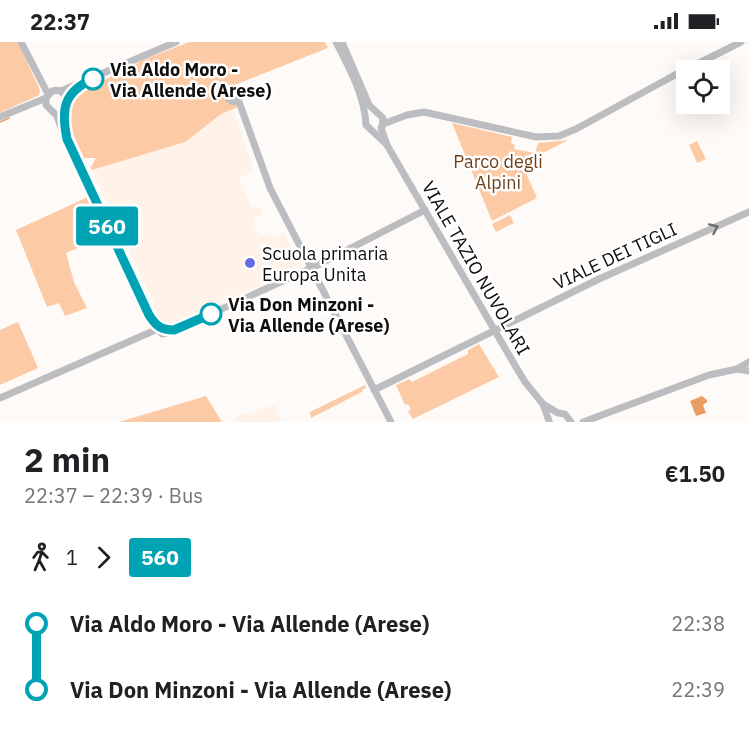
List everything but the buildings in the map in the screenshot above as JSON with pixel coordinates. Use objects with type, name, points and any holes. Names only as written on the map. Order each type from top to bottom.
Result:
[{"type":"street","points":[[21,42],[37,75],[52,93],[67,98]]},
{"type":"street","points":[[4,115],[176,42]]},
{"type":"street","points":[[336,42],[361,98],[367,127],[403,116],[429,112],[536,137],[559,136],[576,129],[741,42]]},
{"type":"street","name":"VIALE TAZIO NUVOLARI","points":[[342,42],[369,105],[380,122],[387,145],[525,382],[543,404],[558,413],[565,414],[570,420],[585,421]]},
{"type":"street","points":[[69,145],[64,109],[67,98],[84,83]]},
{"type":"street","points":[[50,110],[52,93]]},
{"type":"street","points":[[238,99],[268,184],[391,422]]},
{"type":"street","points":[[4,115],[29,108],[59,112],[64,109]]},
{"type":"street","points":[[50,110],[57,116],[158,330]]},
{"type":"street","points":[[366,119],[369,115],[380,122]]},
{"type":"street","points":[[0,398],[141,336],[158,330],[174,330],[311,268],[424,210]]},
{"type":"street","name":"VIALE DEI TIGLI","points":[[374,390],[605,277],[749,212]]},
{"type":"street","points":[[585,421],[709,375],[737,369],[749,362]]},
{"type":"street","points":[[737,369],[749,371]]},
{"type":"street","name":"VIALE TAZIO NUVOLARI","points":[[543,404],[549,422]]},
{"type":"street","points":[[549,422],[552,416],[558,413]]},
{"type":"shaded area","points":[[233,110],[254,170],[239,179],[252,208],[261,207],[261,216],[253,217],[254,226],[258,233],[266,236],[271,234],[273,237],[284,233],[301,267],[172,325],[166,325],[159,319],[153,306],[155,304],[122,235],[129,231],[126,225],[118,226],[92,170],[185,142],[221,114]]},
{"type":"shaded area","points":[[702,396],[707,400],[703,405],[706,413],[696,416],[690,401]]},
{"type":"shaded area","points":[[278,404],[275,409],[282,422],[238,422],[235,417]]},
{"type":"green space","points":[[0,42],[18,42],[40,90],[39,95],[0,113]]},
{"type":"green space","points":[[189,42],[325,42],[328,48],[222,90],[228,104],[237,104],[238,107],[221,114],[185,142],[92,170],[91,167],[96,158],[84,158],[65,117],[77,94],[143,60]]},
{"type":"green space","name":"Parco degli Alpini","points":[[452,123],[512,137],[511,143],[515,145],[514,149],[535,153],[538,143],[568,140],[522,164],[537,198],[492,221]]},
{"type":"green space","points":[[697,141],[706,159],[697,163],[689,145]]},
{"type":"green space","points":[[88,197],[106,236],[66,253],[74,282],[87,308],[65,316],[59,303],[47,307],[16,230]]},
{"type":"green space","points":[[510,215],[514,223],[496,232],[492,224]]},
{"type":"green space","points":[[18,322],[38,368],[0,385],[0,330]]},
{"type":"green space","points":[[479,344],[499,377],[413,419],[408,411],[411,409],[408,404],[405,405],[396,385],[409,379],[412,382],[468,354],[468,350]]},
{"type":"green space","points":[[365,385],[366,388],[362,392],[311,418],[310,412]]},
{"type":"green space","points":[[206,396],[222,422],[119,422]]},
{"type":"waterway","points":[[0,122],[9,118]]},
{"type":"bus line","name":"560","points":[[93,79],[76,88],[67,98],[63,114],[67,139],[149,315],[159,328],[174,330],[211,314]]},
{"type":"place","name":"Via Aldo Moro - Via Allende (Arese)","points":[[93,79]]},
{"type":"place","name":"Scuola primaria Europa Unita","points":[[250,263]]},
{"type":"place","name":"Via Don Minzoni - Via Allende (Arese)","points":[[211,314]]}]
